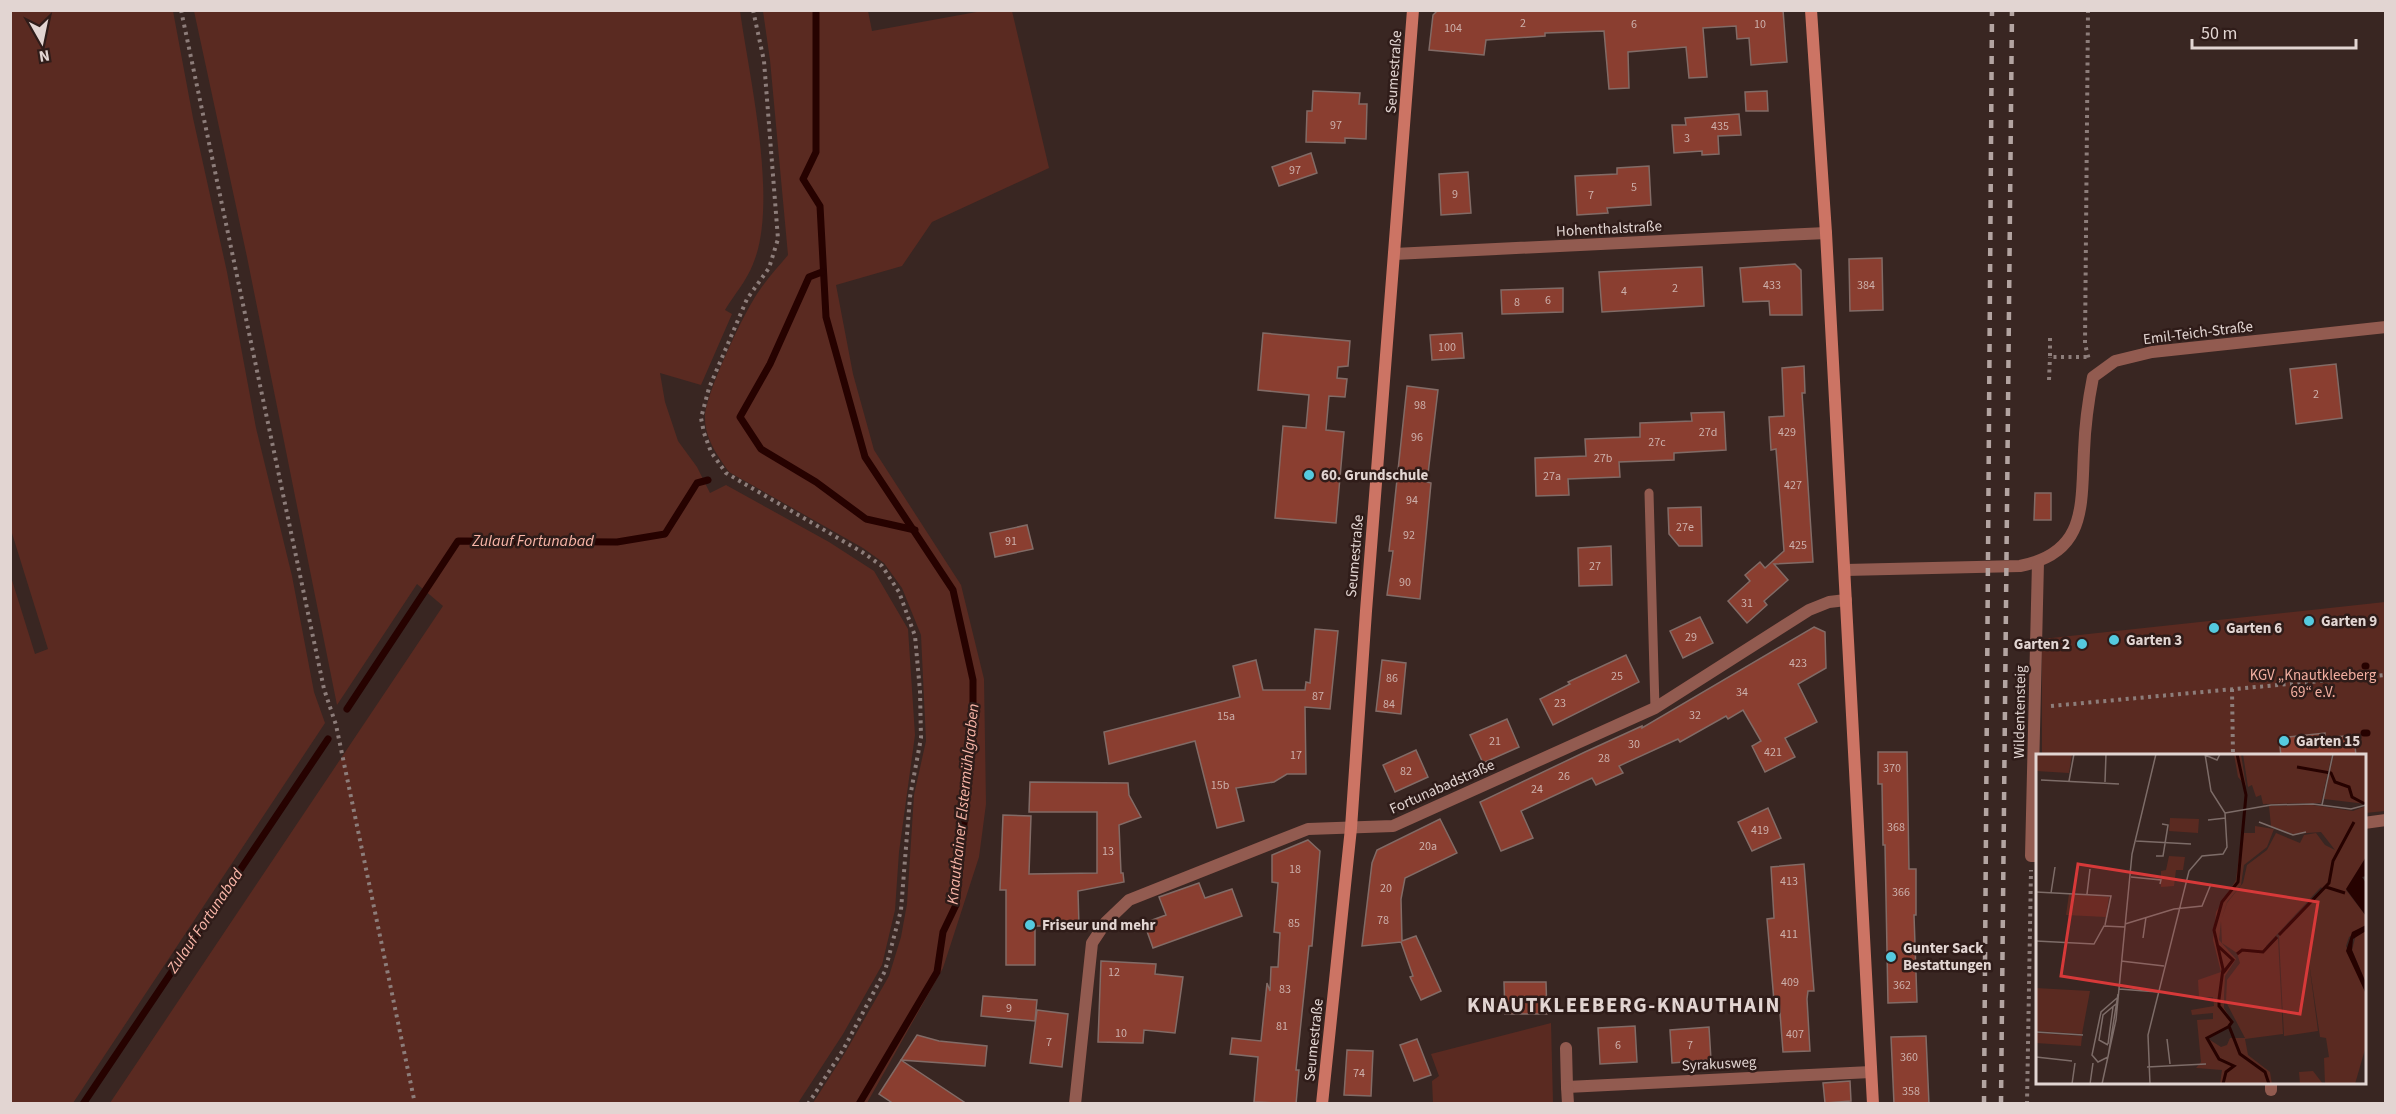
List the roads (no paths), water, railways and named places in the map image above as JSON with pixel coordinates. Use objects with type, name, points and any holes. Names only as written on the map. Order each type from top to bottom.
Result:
[{"type":"main road","name":"Seumestraße","points":[[1322,1104],[1351,828],[1413,10]]},
{"type":"main road","points":[[1811,10],[1826,233],[1873,1104]]},
{"type":"street","name":"Hohenthalstraße","points":[[1394,254],[1826,233]]},
{"type":"street","name":"Emil-Teich-Straße","points":[[2038,562],[2054,554],[2069,538],[2081,515],[2086,413],[2093,377],[2115,362],[2152,352],[2385,327]]},
{"type":"street","points":[[1845,570],[2020,566],[2038,562]]},
{"type":"street","name":"Wildentensteig","points":[[2034,856],[2038,562]]},
{"type":"street","name":"Fortunabadstraße","points":[[1075,1104],[1092,943],[1128,900],[1308,829],[1394,826],[1655,708],[1809,610],[1829,602],[1846,600]]},
{"type":"street","points":[[2366,823],[2385,820]]},
{"type":"street","points":[[1566,1047],[1568,1104]]},
{"type":"street","name":"Syrakusweg","points":[[1567,1087],[1872,1072]]},
{"type":"lane","points":[[1649,493],[1655,708]]},
{"type":"waterway","name":"Knauthainer Elstermühlgraben","points":[[816,10],[816,152],[803,179],[820,206],[826,317],[865,457],[953,590],[973,680],[973,732],[956,905],[943,932],[937,972],[859,1104]]},
{"type":"waterway","name":"Knauthainer Elstermühlgraben","points":[[822,272],[809,277],[770,364],[740,417],[761,449],[816,482],[866,519],[915,530]]},
{"type":"waterway","name":"Zulauf Fortunabad","points":[[347,709],[458,541],[617,542],[665,534],[697,483],[708,480]]},
{"type":"waterway","name":"Zulauf Fortunabad","points":[[83,1104],[328,739]]},
{"type":"railway","points":[[1984,1104],[1992,10]]},
{"type":"railway","points":[[2001,1104],[2012,10]]},
{"type":"place","name":"60. Grundschule","points":[[1309,475]]},
{"type":"place","name":"Garten 9","points":[[2309,621]]},
{"type":"place","name":"Garten 6","points":[[2214,628]]},
{"type":"place","name":"Garten 3","points":[[2114,640]]},
{"type":"place","name":"Garten 2","points":[[2082,644]]},
{"type":"place","name":"Garten 15","points":[[2284,741]]},
{"type":"place","name":"Friseur und mehr","points":[[1030,925]]},
{"type":"place","name":"Gunter Sack Bestattungen","points":[[1891,957]]},
{"type":"district","name":"KNAUTKLEEBERG-KNAUTHAIN","points":[[1624,1005]]},
{"type":"park label","name":"KGV „Knautkleeberg 69“ e.V.","points":[[2313,684]]}]
